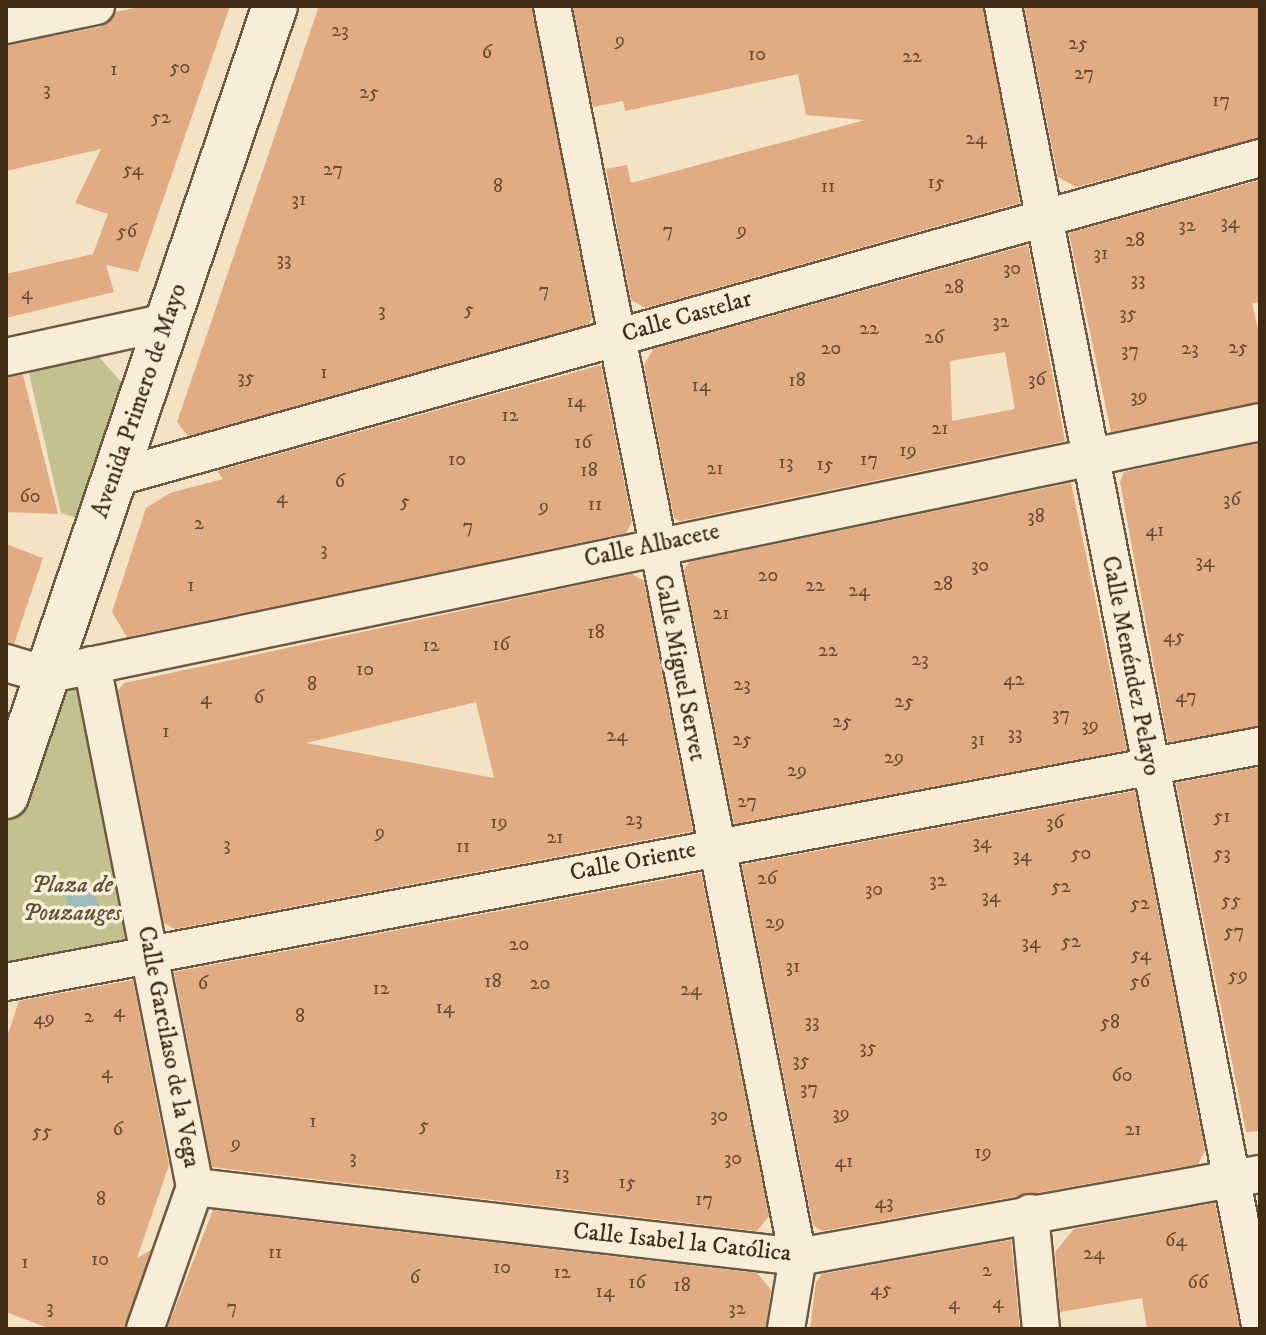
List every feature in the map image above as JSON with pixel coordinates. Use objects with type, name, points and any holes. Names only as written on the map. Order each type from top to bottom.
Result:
[{"type":"street","points":[[6,25],[96,6]]},
{"type":"street","name":"Avenida Primero de Mayo","points":[[6,796],[26,669],[114,478],[275,6]]},
{"type":"street","name":"Calle Miguel Servet","points":[[552,6],[654,545],[798,1257],[786,1329]]},
{"type":"street","name":"Calle Menéndez Pelayo","points":[[1003,6],[1150,770],[1244,1177],[1260,1324]]},
{"type":"street","name":"Calle Castelar","points":[[114,478],[1260,158]]},
{"type":"street","points":[[6,357],[167,322]]},
{"type":"street","name":"Calle Albacete","points":[[26,669],[102,663],[1089,454],[1260,422]]},
{"type":"street","name":"Calle Garcilaso de la Vega","points":[[102,663],[195,1187],[145,1329]]},
{"type":"street","name":"Calle Oriente","points":[[6,982],[714,847],[1150,770],[1260,746]]},
{"type":"street","name":"Calle Isabel la Católica","points":[[195,1187],[798,1257],[1244,1177]]},
{"type":"street","points":[[1030,1213],[1041,1329]]},
{"type":"green space","points":[[98,356],[124,385],[82,520],[61,513],[29,373]]},
{"type":"green space","name":"Plaza de Pouzauges","points":[[92,665],[151,952],[6,982],[6,796],[46,675]]},
{"type":"water","points":[[86,878],[100,908],[75,919],[62,888]]},
{"type":"building","points":[[144,6],[230,6],[138,272],[106,265],[114,292],[6,318],[6,274],[93,254],[108,214],[75,203],[101,149],[6,171],[6,45],[100,27],[116,12]]},
{"type":"building","points":[[319,6],[532,6],[592,317],[589,324],[188,436],[177,422]]},
{"type":"building","points":[[573,6],[983,6],[1020,203],[645,308],[631,300],[606,169],[627,165],[631,183],[865,120],[806,115],[798,74],[625,111],[623,101],[593,107]]},
{"type":"building","points":[[1024,6],[1260,6],[1260,138],[1076,187],[1058,177]]},
{"type":"building","points":[[1260,180],[1260,302],[1252,303],[1260,338],[1260,402],[1111,432],[1069,233]]},
{"type":"building","points":[[1028,245],[1065,441],[680,521],[674,518],[644,365],[653,349]],"holes":[[[1005,352],[1015,409],[952,421],[950,361]]]},
{"type":"building","points":[[601,365],[632,522],[626,533],[127,637],[112,612],[146,508],[170,493],[223,479],[217,471]]},
{"type":"building","points":[[23,375],[58,514],[6,512],[6,377]]},
{"type":"building","points":[[1260,443],[1260,726],[1168,742],[1120,482],[1124,472]]},
{"type":"building","points":[[1071,483],[1127,750],[734,824],[684,570],[689,562]]},
{"type":"building","points":[[6,544],[43,558],[14,644],[6,643]]},
{"type":"building","points":[[632,574],[644,581],[693,831],[175,929],[164,923],[118,691],[124,683]],"holes":[[[476,702],[494,778],[306,743]]]},
{"type":"building","points":[[1260,767],[1260,1131],[1246,1132],[1176,783]]},
{"type":"building","points":[[1135,791],[1205,1151],[1198,1164],[822,1231],[813,1225],[742,865]]},
{"type":"building","points":[[701,873],[769,1216],[757,1231],[212,1167],[174,972]]},
{"type":"building","points":[[133,980],[169,1165],[137,1258],[151,1250],[125,1329],[51,1329],[6,1312],[6,1040],[19,1001]]},
{"type":"building","points":[[1215,1203],[1240,1329],[1147,1329],[1142,1298],[1060,1312],[1055,1252],[1074,1229]]},
{"type":"building","points":[[213,1210],[757,1273],[771,1290],[766,1329],[167,1329]]},
{"type":"building","points":[[1011,1240],[1020,1329],[810,1329],[816,1282],[822,1274]]}]
